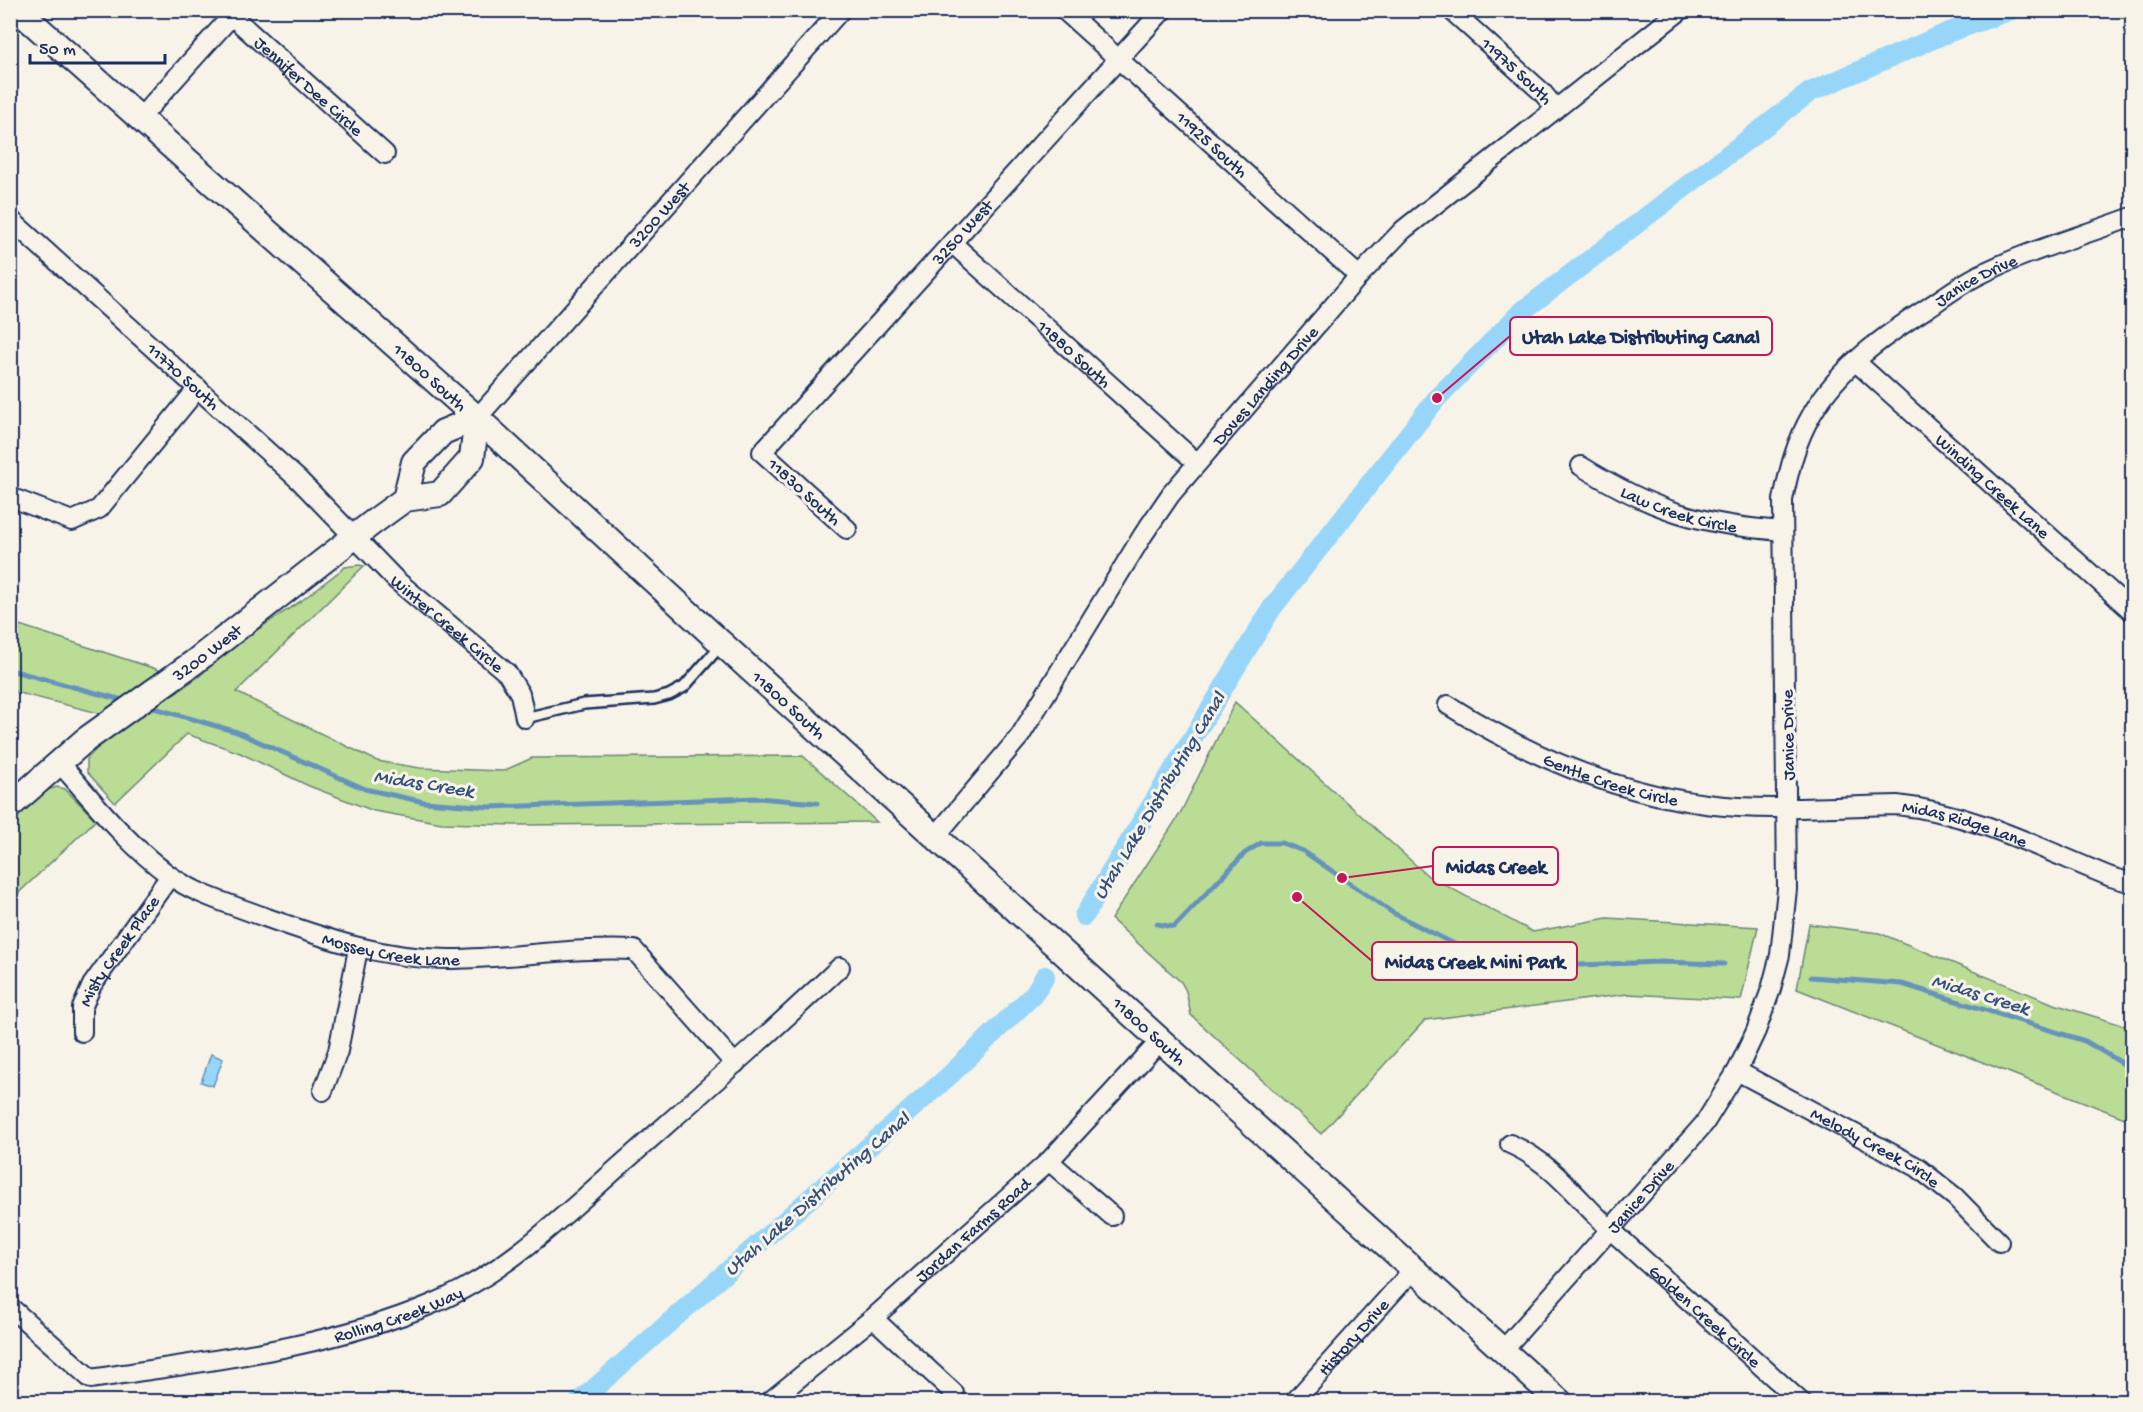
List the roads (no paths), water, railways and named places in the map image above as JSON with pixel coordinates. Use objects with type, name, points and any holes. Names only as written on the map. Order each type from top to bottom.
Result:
[{"type":"main road","name":"11800 South","points":[[18,10],[477,418],[1412,1270],[1560,1401]]},
{"type":"main road","name":"3200 West","points":[[10,806],[59,762],[405,499],[440,494],[472,458],[477,418],[443,432],[414,462],[405,499]]},
{"type":"street","name":"3200 West","points":[[477,418],[841,10]]},
{"type":"street","name":"11925 South","points":[[1064,10],[1359,276]]},
{"type":"street","name":"3250 West","points":[[762,452],[1163,10]]},
{"type":"street","name":"11975 South","points":[[1451,10],[1542,92],[1556,109]]},
{"type":"street","name":"Doves Landing Drive","points":[[935,837],[1020,736],[1147,528],[1197,463],[1359,276],[1403,230],[1680,10]]},
{"type":"street","points":[[139,119],[234,13]]},
{"type":"street","name":"Jennifer Dee Circle","points":[[234,13],[385,154]]},
{"type":"street","name":"Janice Drive","points":[[1503,1350],[1704,1124],[1737,1071],[1756,1031],[1780,955],[1788,889],[1783,500],[1798,442],[1812,414],[1830,386],[1855,361],[1893,331],[1977,276],[2133,217]]},
{"type":"street","name":"11770 South","points":[[10,219],[299,480],[355,536]]},
{"type":"street","name":"11880 South","points":[[952,243],[1197,463]]},
{"type":"street","name":"Winding Creek Lane","points":[[1855,361],[2133,610]]},
{"type":"street","points":[[10,497],[72,521],[99,509],[198,388]]},
{"type":"street","name":"11830 South","points":[[762,452],[847,529]]},
{"type":"street","name":"Law Creek Circle","points":[[1581,466],[1617,488],[1670,512],[1725,526],[1783,531]]},
{"type":"street","name":"Winter Creek Circle","points":[[355,536],[396,580],[507,673],[520,694],[525,718]]},
{"type":"street","name":"Gentle Creek Circle","points":[[1448,705],[1498,736],[1547,760],[1598,779],[1652,794],[1706,804],[1788,807]]},
{"type":"street","name":"Mossey Creek Lane","points":[[59,762],[147,856],[170,876],[213,898],[358,949],[422,958],[453,959],[602,948],[634,950],[735,1064]]},
{"type":"street","name":"Midas Ridge Lane","points":[[1788,807],[1897,805],[1947,813],[1977,821],[2111,877],[2133,883]]},
{"type":"street","name":"Misty Creek Place","points":[[82,1032],[82,1008],[92,985],[170,876]]},
{"type":"street","points":[[323,1091],[338,1051],[358,949]]},
{"type":"street","points":[[735,1064],[840,967]]},
{"type":"street","name":"Jordan Farms Road","points":[[768,1401],[873,1318],[1049,1161],[1160,1041]]},
{"type":"street","name":"Rolling Creek Way","points":[[10,1307],[91,1379],[307,1343],[372,1328],[435,1304],[492,1270],[546,1231],[735,1064]]},
{"type":"street","name":"Melody Creek Circle","points":[[1737,1071],[1917,1167],[1955,1197],[1999,1242]]},
{"type":"street","name":"Golden Creek Circle","points":[[1510,1144],[1532,1154],[1550,1168],[1611,1230],[1801,1401]]},
{"type":"street","points":[[1049,1161],[1112,1216]]},
{"type":"street","name":"History Drive","points":[[1294,1401],[1412,1270]]},
{"type":"street","points":[[873,1318],[954,1393]]},
{"type":"lane","points":[[525,718],[584,705],[654,699],[669,695],[684,687],[723,644]]},
{"type":"water","points":[[211,1054],[223,1059],[213,1086],[201,1082]]},
{"type":"waterway","name":"Utah Lake Distributing Canal","points":[[1084,916],[1272,608],[1437,398],[1521,312],[1810,92],[1947,33],[2011,10]]},
{"type":"waterway","name":"Midas Creek","points":[[10,670],[126,701]]},
{"type":"waterway","name":"Midas Creek","points":[[147,706],[237,732],[365,789],[424,802],[490,807],[758,798],[817,803]]},
{"type":"waterway","name":"Midas Creek","points":[[1157,924],[1174,927],[1245,853],[1261,843],[1282,843],[1303,851],[1393,913],[1460,947],[1580,965],[1660,962],[1724,964]]},
{"type":"waterway","name":"Utah Lake Distributing Canal","points":[[579,1402],[950,1075],[1033,995],[1045,976]]},
{"type":"waterway","name":"Midas Creek","points":[[1811,977],[1902,984],[2085,1041],[2132,1069]]},
{"type":"place","name":"Utah Lake Distributing Canal","points":[[1437,398]]},
{"type":"place","name":"Midas Creek","points":[[1342,878]]},
{"type":"place","name":"Midas Creek Mini Park","points":[[1297,897]]}]
